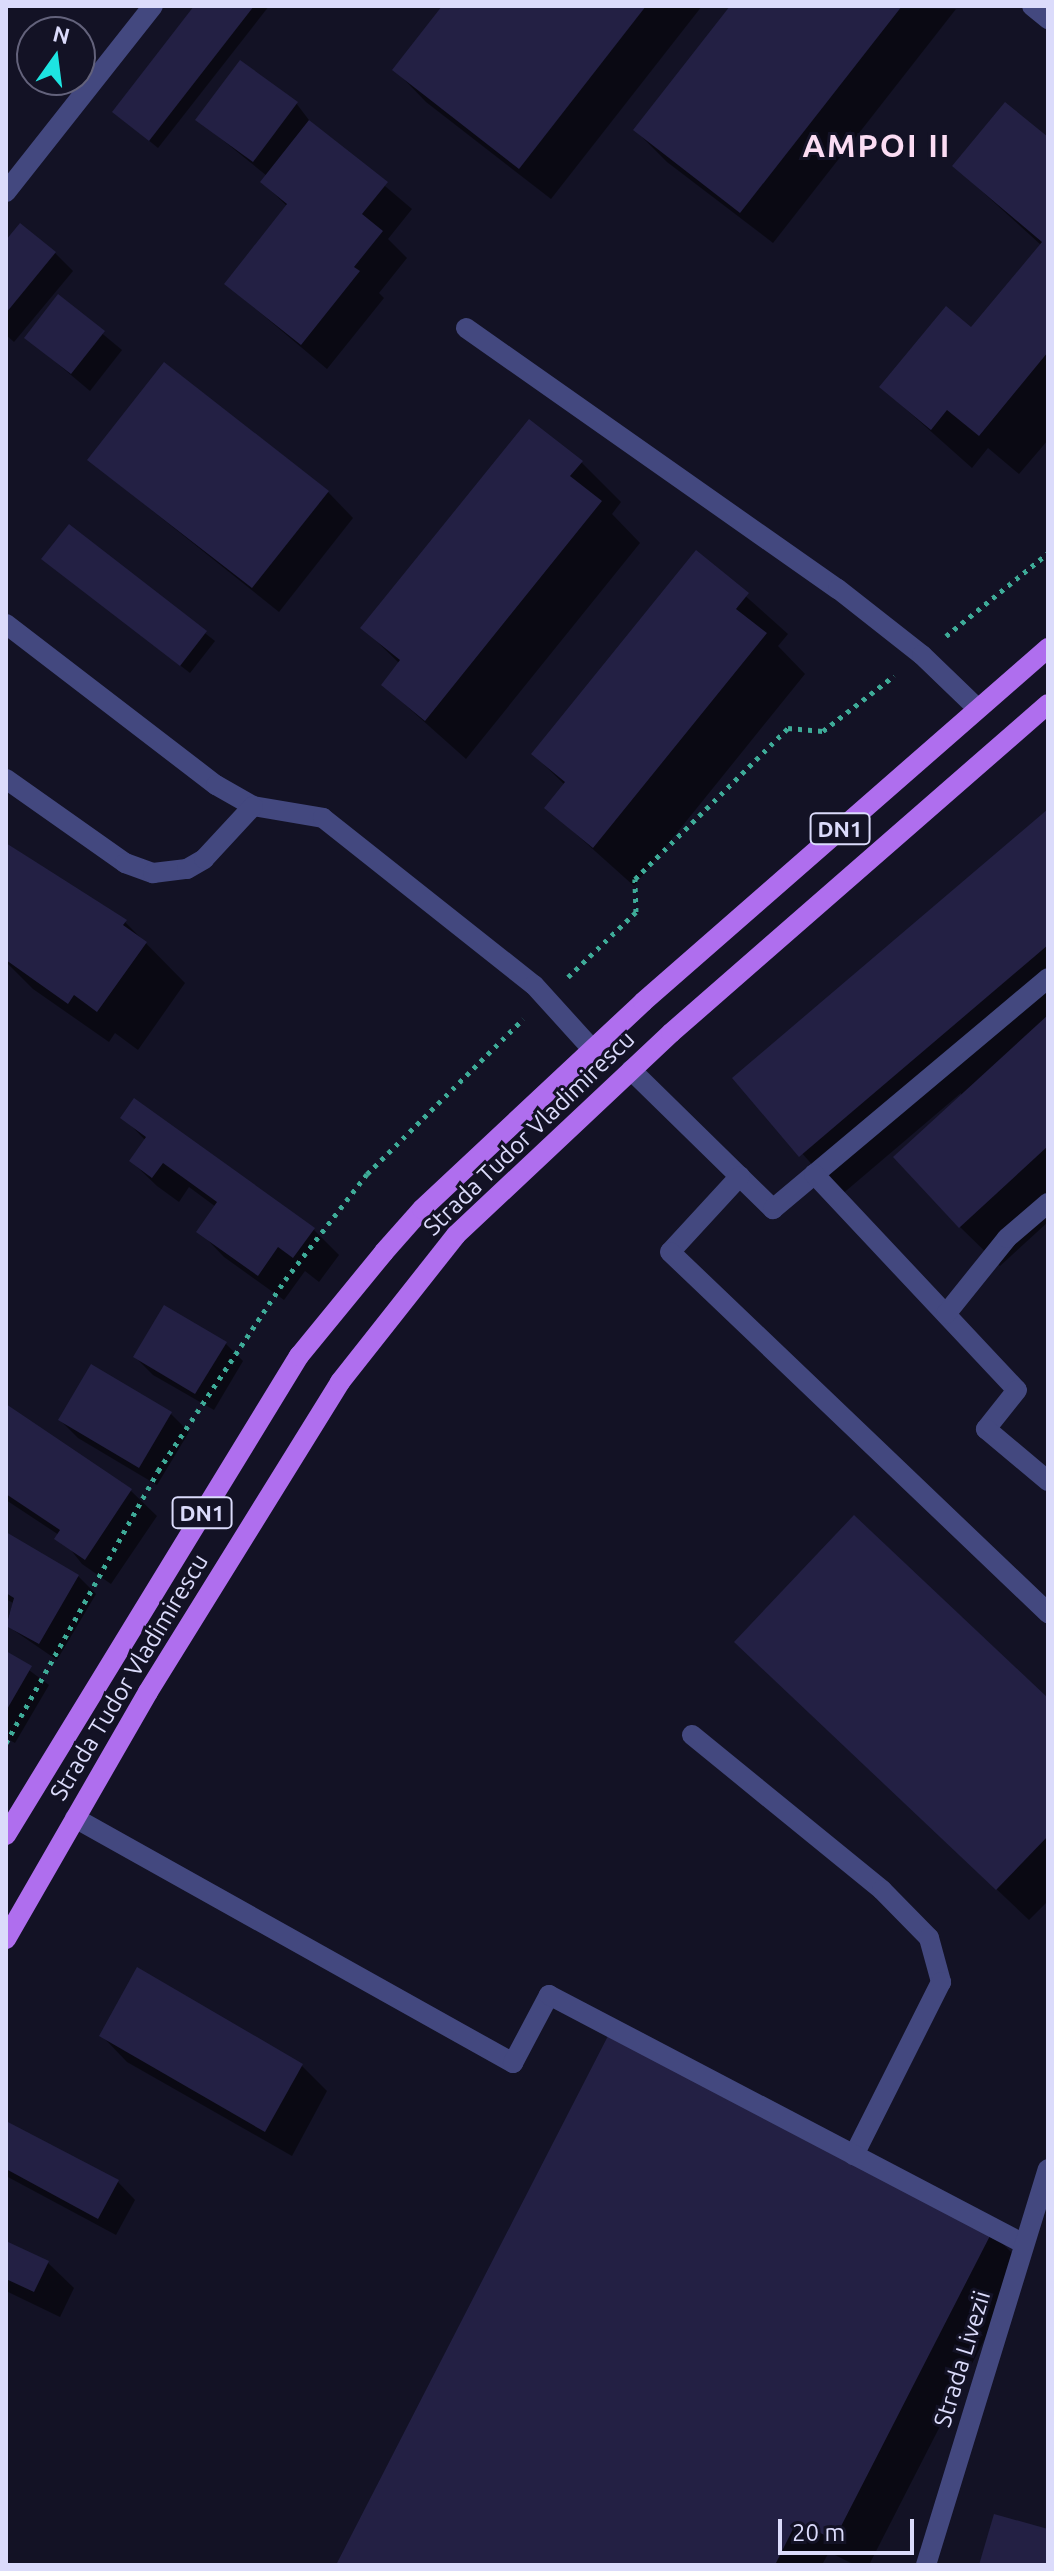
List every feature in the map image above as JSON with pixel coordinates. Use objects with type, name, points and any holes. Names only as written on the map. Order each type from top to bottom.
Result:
[{"type":"main road","name":"Strada Tudor Vladimirescu","points":[[6,1835],[299,1356],[422,1209],[592,1049],[1048,648]]},
{"type":"main road","name":"Strada Tudor Vladimirescu","points":[[6,1939],[148,1692],[376,1331],[456,1235],[631,1070],[1048,704]]},
{"type":"street","points":[[6,192],[153,6]]},
{"type":"street","points":[[1032,6],[1048,19]]},
{"type":"street","points":[[466,328],[838,589],[922,655],[977,708]]},
{"type":"street","points":[[6,624],[216,785],[253,806],[323,818],[534,985],[592,1049]]},
{"type":"street","points":[[6,779],[125,863],[153,873],[187,869],[204,859],[253,806]]},
{"type":"street","points":[[631,1070],[773,1209],[1048,978]]},
{"type":"street","points":[[814,1174],[1017,1390],[986,1429],[1048,1481]]},
{"type":"street","points":[[740,1176],[670,1252],[1048,1613]]},
{"type":"street","points":[[946,1314],[1007,1238],[1048,1203]]},
{"type":"street","points":[[692,1735],[882,1890],[929,1938],[941,1982],[854,2155]]},
{"type":"street","points":[[75,1818],[513,2063],[549,1995],[1024,2244]]},
{"type":"street","name":"Strada Livezii","points":[[926,2565],[1048,2169]]},
{"type":"path","points":[[635,879],[788,728],[823,731],[1048,553]]},
{"type":"building","points":[[194,6],[254,6],[149,141],[112,112]]},
{"type":"building","points":[[442,6],[646,6],[519,169],[392,70]]},
{"type":"building","points":[[730,6],[902,6],[740,213],[633,130]]},
{"type":"building","points":[[240,60],[298,102],[253,162],[195,120]]},
{"type":"building","points":[[1005,102],[1048,137],[1048,352],[979,436],[947,410],[931,430],[879,387],[946,306],[971,327],[1042,242],[952,166]]},
{"type":"building","points":[[309,120],[388,182],[362,214],[383,231],[354,267],[360,271],[301,345],[224,284],[287,204],[260,182]]},
{"type":"building","points":[[20,223],[56,252],[6,313],[6,240]]},
{"type":"building","points":[[58,294],[105,331],[71,374],[24,338]]},
{"type":"building","points":[[164,362],[329,491],[252,588],[87,460]]},
{"type":"building","points":[[529,419],[583,461],[570,476],[602,501],[425,721],[381,685],[400,660],[360,628]]},
{"type":"building","points":[[69,524],[207,631],[180,666],[41,559]]},
{"type":"building","points":[[696,550],[749,593],[736,609],[767,633],[593,848],[544,808],[565,782],[531,754]]},
{"type":"building","points":[[1048,809],[1048,945],[799,1157],[732,1078]]},
{"type":"building","points":[[6,843],[127,920],[123,925],[147,942],[97,1012],[74,995],[68,1004],[6,960]]},
{"type":"building","points":[[1048,1015],[1048,1146],[959,1228],[893,1157]]},
{"type":"building","points":[[134,1098],[315,1228],[293,1258],[278,1247],[258,1276],[196,1232],[217,1202],[163,1163],[152,1178],[129,1161],[146,1137],[120,1118]]},
{"type":"building","points":[[164,1305],[227,1342],[195,1394],[133,1357]]},
{"type":"building","points":[[91,1364],[172,1412],[139,1468],[58,1420]]},
{"type":"building","points":[[6,1404],[132,1489],[85,1560],[54,1539],[60,1530],[6,1494]]},
{"type":"building","points":[[854,1515],[1048,1698],[1048,1836],[996,1890],[734,1642]]},
{"type":"building","points":[[6,1532],[79,1575],[39,1644],[6,1626],[14,1598],[6,1593]]},
{"type":"building","points":[[6,1651],[32,1666],[6,1711]]},
{"type":"building","points":[[137,1967],[303,2064],[265,2132],[99,2036]]},
{"type":"building","points":[[609,2034],[993,2230],[834,2540],[797,2521],[775,2565],[336,2565]]},
{"type":"building","points":[[6,2121],[119,2180],[98,2219],[6,2169]]},
{"type":"building","points":[[6,2241],[49,2261],[34,2292],[6,2279]]},
{"type":"building","points":[[994,2514],[1048,2529],[1048,2565],[979,2565]]},
{"type":"district","name":"AMPOI II","points":[[877,145]]}]
